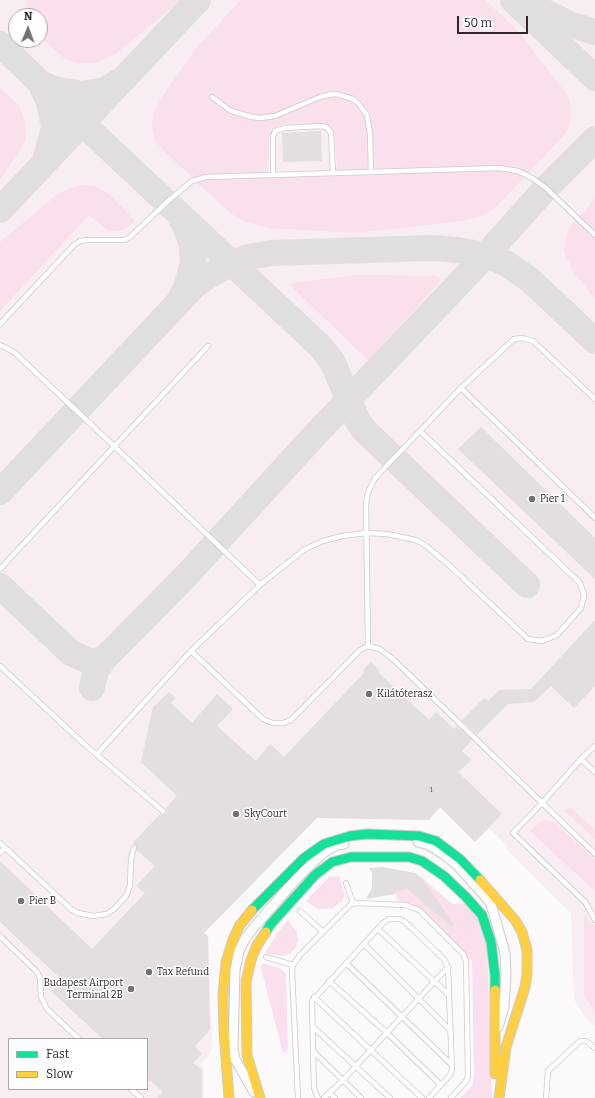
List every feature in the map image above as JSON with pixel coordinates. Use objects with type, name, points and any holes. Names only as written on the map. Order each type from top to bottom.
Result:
[{"type":"street","points":[[229,1098],[224,1031],[224,987],[226,962],[234,937],[240,925],[250,912],[304,858],[324,844],[350,836],[367,834],[412,835],[436,841],[460,859],[503,905],[522,932],[527,950],[528,963],[525,987],[506,1047],[499,1098]]},
{"type":"street","points":[[259,1098],[235,1059],[233,1048],[235,970],[240,950],[245,939],[274,903],[297,878],[323,853],[337,845],[367,840],[410,840],[429,846],[443,854],[457,865],[484,895],[491,904],[505,953],[506,975],[504,1007],[495,1035]]},
{"type":"street","points":[[259,1098],[248,1060],[246,1044],[246,982],[251,960],[257,944],[270,925],[315,875],[332,862],[364,856],[409,857],[422,861],[433,867],[444,876],[478,909],[485,920],[493,956],[495,975],[496,1098]]},
{"type":"lane","points":[[212,97],[231,111],[260,118],[276,116],[328,95],[336,94],[353,99],[367,115],[370,134],[371,172]]},
{"type":"lane","points":[[273,175],[273,137],[275,131],[285,128],[320,126],[326,128],[331,133],[333,174]]},
{"type":"lane","points":[[0,324],[74,244],[80,241],[88,240],[125,240],[192,181],[199,178],[499,168],[518,172],[532,178],[546,188],[595,234]]},
{"type":"lane","points":[[368,646],[366,503],[371,484],[375,478],[461,388],[511,341],[523,338],[533,341],[595,399]]},
{"type":"lane","points":[[0,345],[14,352],[260,585]]},
{"type":"lane","points":[[0,569],[208,346]]},
{"type":"lane","points":[[461,388],[595,518]]},
{"type":"lane","points":[[97,754],[191,651],[260,585],[305,549],[323,541],[342,536],[366,533],[387,534],[416,540],[444,560],[528,639],[542,641],[557,635],[581,608],[583,603],[583,588],[577,578],[420,431]]},
{"type":"lane","points":[[191,651],[263,719],[283,723],[291,720],[360,650],[368,646],[380,649],[394,660],[543,802],[595,854]]},
{"type":"lane","points":[[0,666],[84,744],[163,811]]},
{"type":"lane","points":[[595,746],[581,759],[513,833],[585,902],[595,920]]},
{"type":"lane","points":[[581,759],[595,772]]},
{"type":"lane","points":[[0,843],[71,909],[78,913],[93,916],[107,914],[114,909],[129,892],[131,859],[134,848]]},
{"type":"lane","points":[[0,853],[5,848]]},
{"type":"lane","points":[[346,883],[353,903]]},
{"type":"lane","points":[[298,1098],[292,972],[293,965],[300,955],[353,903],[405,904],[411,906],[419,910],[463,954],[466,961],[468,1075],[467,1080],[451,1098]]},
{"type":"lane","points":[[300,911],[323,932]]},
{"type":"lane","points":[[318,1098],[314,1088],[312,1027],[312,1004],[314,997],[386,921],[399,919],[444,960],[448,967],[452,1070],[450,1075],[429,1098]]},
{"type":"lane","points":[[378,929],[449,996]]},
{"type":"lane","points":[[0,936],[37,972],[40,978],[41,997],[47,1009],[78,1038]]},
{"type":"lane","points":[[364,944],[450,1030]]},
{"type":"lane","points":[[266,957],[293,965]]},
{"type":"lane","points":[[346,963],[451,1064]]},
{"type":"lane","points":[[324,1098],[343,1080],[448,967]]},
{"type":"lane","points":[[329,981],[387,1033],[441,1085]]},
{"type":"lane","points":[[314,997],[422,1098]]},
{"type":"lane","points":[[312,1027],[390,1098]]},
{"type":"lane","points":[[546,1098],[548,1071],[580,1041],[586,1041],[595,1048]]},
{"type":"lane","points":[[313,1051],[361,1098]]},
{"type":"lane","points":[[132,1090],[141,1098]]},
{"type":"lane","points":[[330,1093],[336,1098]]},
{"type":"shaded area","points":[[0,0],[595,0],[595,1026],[584,1016],[574,999],[571,913],[507,850],[508,846],[489,828],[475,842],[440,807],[429,820],[317,818],[204,933],[208,936],[212,1048],[208,1056],[200,1065],[204,1069],[204,1098],[0,1098]]},
{"type":"shaded area","points":[[27,0],[179,0],[173,7],[114,55],[95,63],[78,63],[65,59],[48,43],[48,8],[26,8]]},
{"type":"shaded area","points":[[241,0],[485,0],[517,30],[568,96],[571,112],[569,126],[565,134],[495,208],[481,216],[462,221],[357,233],[268,228],[243,221],[230,213],[162,149],[155,140],[152,126],[153,113],[166,91],[197,47]],"holes":[[[286,124],[327,124],[331,127],[335,135],[337,173],[268,176],[269,139],[273,130],[278,126]]]},
{"type":"shaded area","points":[[0,88],[19,105],[25,122],[26,140],[0,180]]},
{"type":"shaded area","points":[[83,185],[97,187],[109,194],[135,221],[128,228],[117,231],[109,231],[89,215],[0,311],[0,242],[59,193],[70,188]]},
{"type":"shaded area","points":[[595,199],[595,299],[573,271],[564,251],[566,237],[571,225]]},
{"type":"shaded area","points":[[355,275],[437,276],[442,280],[368,360],[290,285],[294,283]]},
{"type":"shaded area","points":[[570,807],[595,830],[595,839],[564,810]]},
{"type":"shaded area","points":[[543,820],[554,822],[595,860],[595,891],[530,831]]},
{"type":"shaded area","points":[[339,876],[345,894],[342,901],[333,908],[318,909],[306,901],[329,877]]},
{"type":"shaded area","points":[[421,877],[452,904],[466,903],[479,916],[487,945],[492,1098],[460,1098],[472,1086],[474,1076],[472,961],[436,923],[413,904],[398,901],[395,892],[407,889],[441,917]]},
{"type":"shaded area","points":[[584,915],[595,926],[595,1012],[584,995]]},
{"type":"shaded area","points":[[288,920],[297,932],[298,940],[296,947],[291,953],[284,956],[265,953],[276,935]]},
{"type":"shaded area","points":[[263,963],[281,969],[286,974],[288,1050],[283,1053],[261,968]]},
{"type":"building","points":[[321,131],[322,161],[283,162],[282,133]]},
{"type":"building","name":"Pier 1","points":[[481,427],[595,538],[595,579],[458,449]]},
{"type":"building","points":[[595,620],[595,686],[574,708],[551,686],[534,702],[508,704],[477,735],[462,720],[484,698],[488,701],[499,690],[531,689]]},
{"type":"building","points":[[371,662],[379,670],[379,673],[429,720],[436,712],[454,729],[457,726],[472,740],[462,751],[472,760],[458,772],[502,814],[475,842],[440,807],[429,820],[317,818],[204,933],[208,936],[210,1030],[195,1046],[202,1054],[193,1063],[202,1070],[202,1098],[157,1098],[163,1092],[148,1079],[148,1038],[102,1038],[51,991],[62,980],[0,922],[0,861],[92,949],[145,893],[136,886],[155,866],[137,850],[136,845],[132,844],[160,814],[166,814],[166,808],[177,796],[141,762],[153,707],[169,692],[176,698],[171,703],[192,723],[217,694],[233,709],[217,726],[256,761],[270,744],[284,757],[364,673],[363,670]]},
{"type":"building","points":[[383,867],[415,873],[421,877],[454,925],[452,927],[407,889],[395,892],[395,894],[366,899],[372,888],[372,873],[369,868]]},
{"type":"taxiway","points":[[0,210],[198,0]]},
{"type":"taxiway","points":[[513,0],[595,78]]},
{"type":"taxiway","points":[[529,4],[569,24],[595,32]]},
{"type":"taxiway","points":[[0,44],[320,346],[332,361],[358,421],[363,429],[527,585]]},
{"type":"taxiway","points":[[43,84],[54,89],[82,94],[105,90],[118,82]]},
{"type":"taxiway","points":[[42,87],[49,102],[54,127],[45,160]]},
{"type":"taxiway","points":[[92,688],[96,670],[104,659],[184,578],[314,436],[486,255],[546,188],[595,139]]},
{"type":"taxiway","points":[[180,299],[186,288],[193,263],[192,245],[184,223],[181,219]]},
{"type":"taxiway","points":[[0,492],[194,286],[232,263],[249,257],[271,253],[433,248],[486,255],[507,264],[530,280],[595,341]]},
{"type":"taxiway","points":[[0,586],[71,653],[87,660],[93,661],[104,659]]},
{"type":"traffic: fast","points":[[252,910],[304,858],[324,844],[350,836],[367,834],[419,836],[436,841],[460,859],[480,880]]},
{"type":"traffic: fast","points":[[266,932],[270,925],[315,875],[332,862],[351,857],[409,857],[422,861],[444,876],[482,915],[491,942],[495,975],[495,990]]},
{"type":"traffic: slow","points":[[480,880],[515,920],[522,932],[527,950],[527,974],[525,987],[506,1047],[499,1098]]},
{"type":"traffic: slow","points":[[229,1098],[223,996],[226,962],[234,937],[240,925],[252,910]]},
{"type":"traffic: slow","points":[[260,1098],[247,1055],[246,982],[251,960],[257,945],[266,932]]},
{"type":"traffic: slow","points":[[495,990],[495,1074]]},
{"type":"place","name":"Pier 1","points":[[532,499]]},
{"type":"place","name":"Kilátóterasz","points":[[369,694]]},
{"type":"place","name":"SkyCourt","points":[[236,814]]},
{"type":"place","name":"Pier B","points":[[21,901]]},
{"type":"place","name":"Tax Refund","points":[[149,972]]},
{"type":"place","name":"Budapest Airport Terminal 2B","points":[[131,989]]}]
